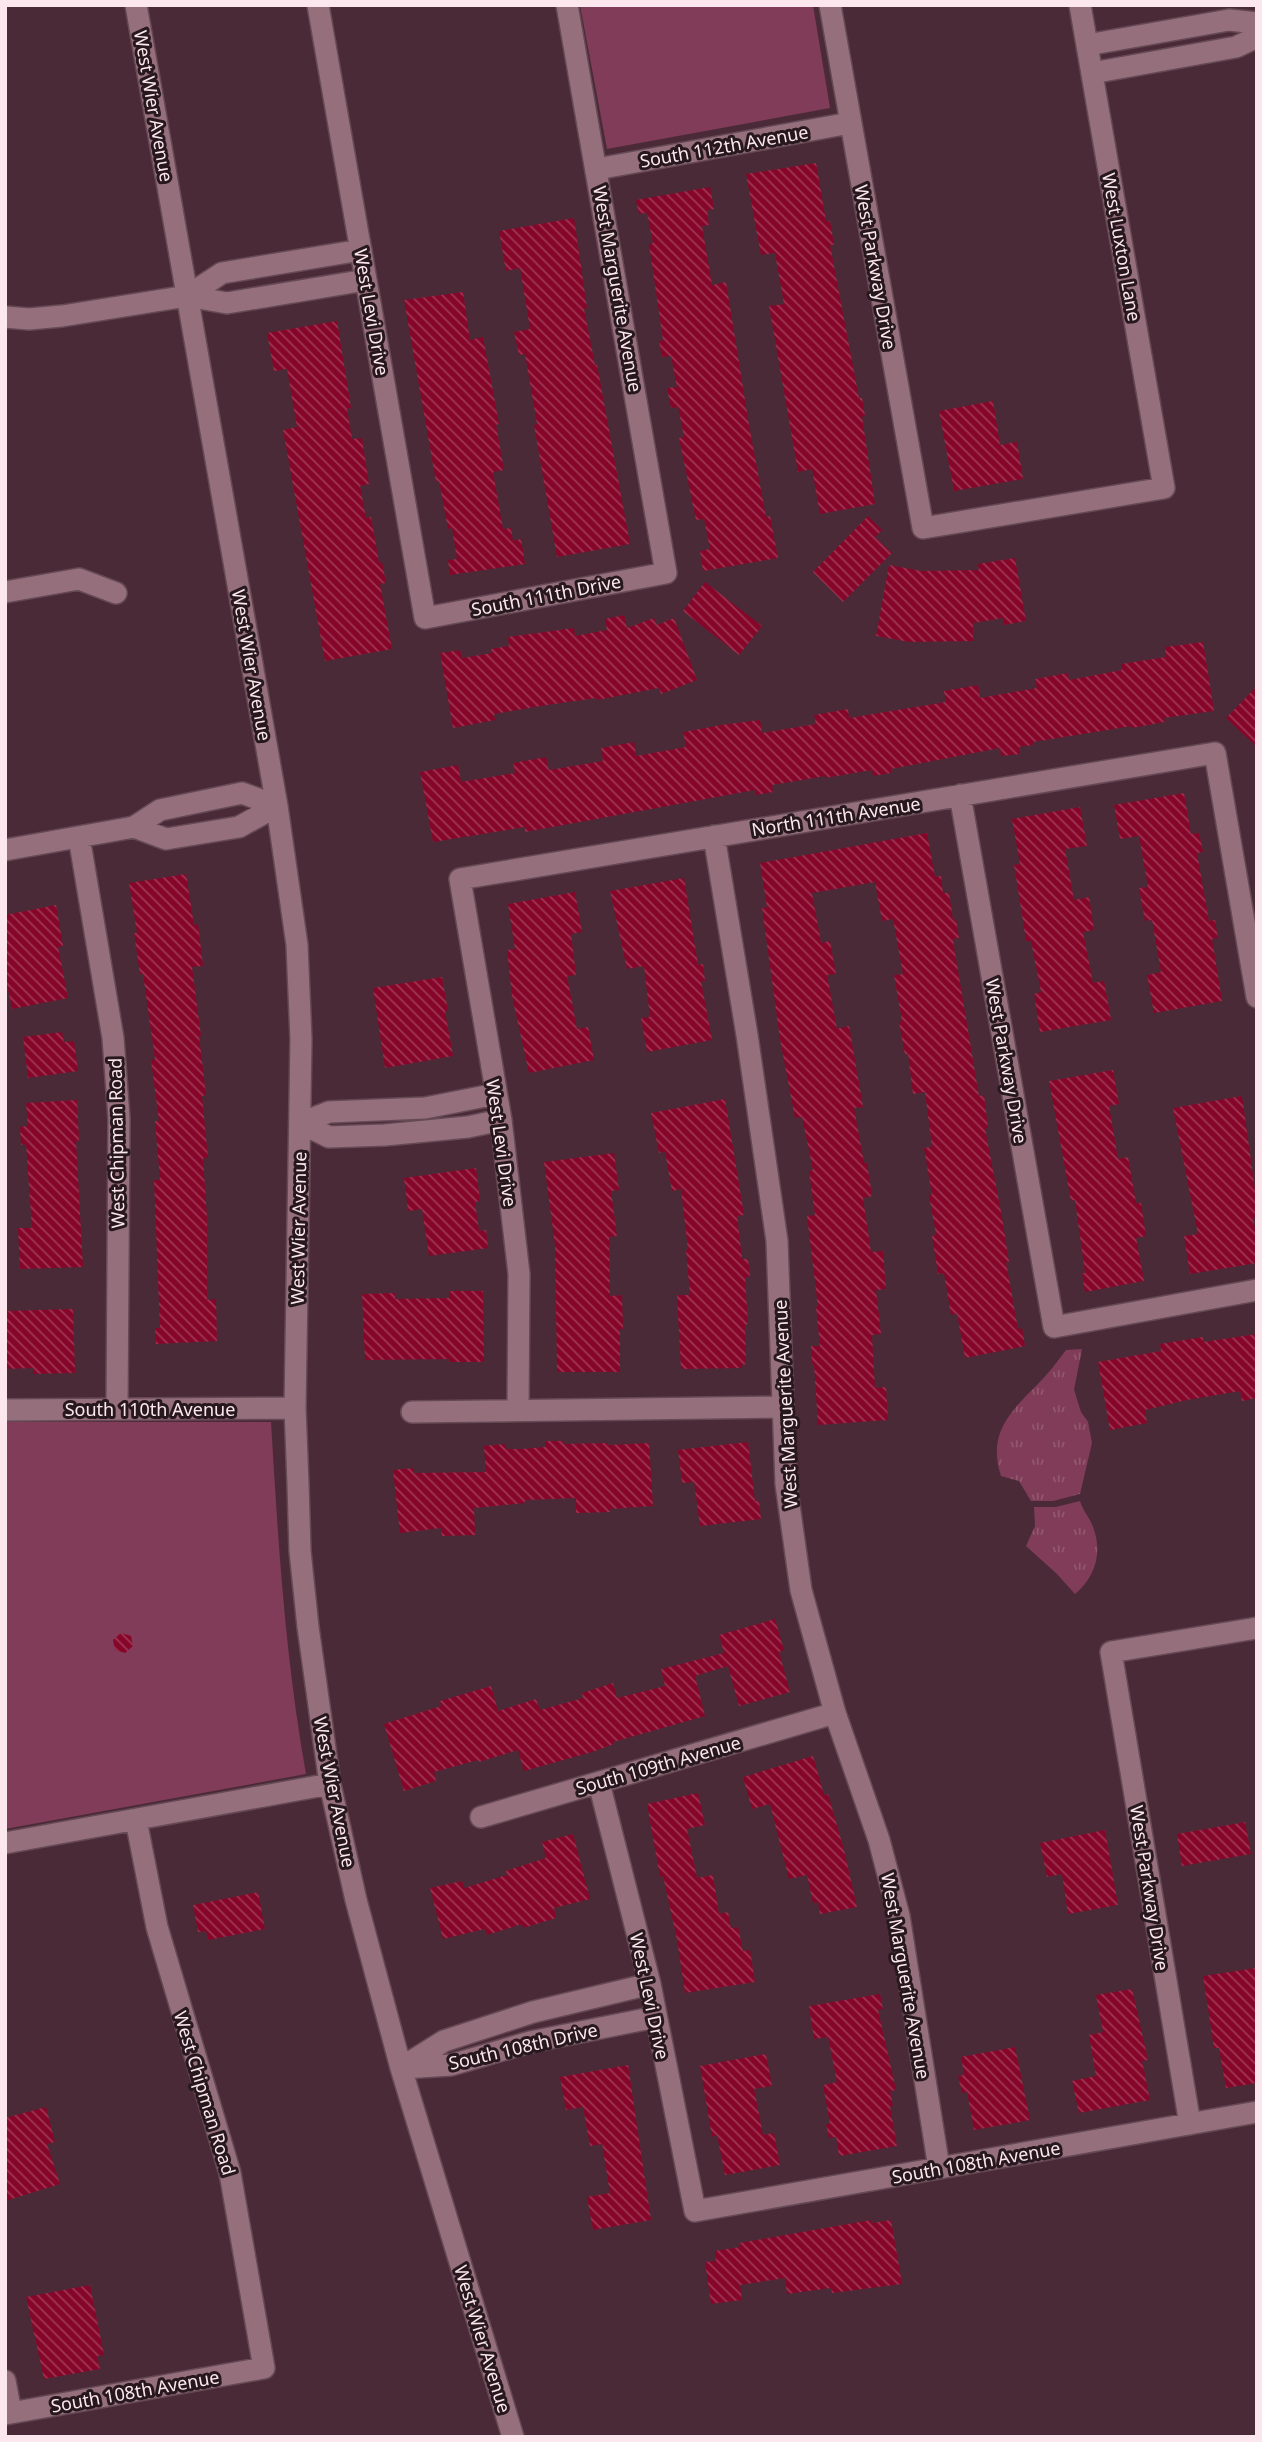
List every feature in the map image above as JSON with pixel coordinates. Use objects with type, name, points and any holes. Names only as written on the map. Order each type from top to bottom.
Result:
[{"type":"street","name":"West Wier Avenue","points":[[136,5],[277,806],[297,944],[301,1015],[301,1123],[295,1408],[300,1551],[330,1784],[356,1900],[401,2068],[513,2437]]},
{"type":"street","name":"West Levi Drive","points":[[318,5],[425,618]]},
{"type":"street","name":"West Marguerite Avenue","points":[[567,5],[666,573]]},
{"type":"street","name":"West Parkway Drive","points":[[830,5],[923,528]]},
{"type":"street","name":"West Luxton Lane","points":[[923,528],[1164,488],[1080,5]]},
{"type":"street","points":[[1087,44],[1229,20],[1257,23]]},
{"type":"street","points":[[1092,73],[1236,47],[1257,37]]},
{"type":"street","name":"South 112th Avenue","points":[[597,169],[850,123]]},
{"type":"street","points":[[187,296],[222,273],[361,250]]},
{"type":"street","points":[[5,317],[29,319],[62,316],[187,296],[227,303],[366,280]]},
{"type":"street","name":"South 111th Drive","points":[[425,618],[666,573]]},
{"type":"street","points":[[5,592],[79,579],[116,593]]},
{"type":"street","name":"North 111th Avenue","points":[[460,879],[1215,753],[1257,997]]},
{"type":"street","points":[[5,850],[134,827],[160,810],[242,793],[277,806]]},
{"type":"street","name":"West Parkway Drive","points":[[960,796],[1054,1327],[1257,1290]]},
{"type":"street","points":[[134,827],[166,839],[239,827],[277,806]]},
{"type":"street","name":"West Marguerite Avenue","points":[[714,836],[777,1241],[786,1484],[802,1590],[835,1713],[879,1840],[899,1916],[939,2168]]},
{"type":"street","name":"West Chipman Road","points":[[79,837],[111,1026],[118,1105],[117,1409]]},
{"type":"street","name":"West Levi Drive","points":[[460,879],[501,1120],[519,1274],[518,1409]]},
{"type":"street","points":[[301,1123],[329,1112],[425,1108],[496,1094]]},
{"type":"street","points":[[301,1123],[328,1138],[468,1127],[501,1120]]},
{"type":"street","name":"South 110th Avenue","points":[[5,1410],[295,1408]]},
{"type":"street","points":[[412,1412],[783,1408]]},
{"type":"street","name":"West Parkway Drive","points":[[1189,2124],[1111,1652],[1257,1628]]},
{"type":"street","name":"South 109th Avenue","points":[[481,1818],[835,1713]]},
{"type":"street","name":"West Levi Drive","points":[[599,1783],[650,1984],[695,2211]]},
{"type":"street","points":[[5,1843],[330,1784]]},
{"type":"street","name":"West Chipman Road","points":[[136,1820],[157,1927],[230,2172],[264,2368]]},
{"type":"street","name":"South 108th Drive","points":[[401,2068],[444,2041],[533,2012],[650,1984]]},
{"type":"street","name":"South 108th Drive","points":[[401,2068],[452,2065],[530,2042],[656,2017]]},
{"type":"street","name":"South 108th Avenue","points":[[695,2211],[1257,2112]]},
{"type":"street","name":"South 108th Avenue","points":[[8,2414],[264,2368]]},
{"type":"street","points":[[5,2381],[8,2414]]},
{"type":"green space","points":[[580,5],[813,5],[830,108],[607,149]]},
{"type":"green space","points":[[1082,1349],[1074,1390],[1081,1412],[1088,1422],[1092,1443],[1080,1494],[1053,1501],[1031,1501],[1019,1481],[1001,1476],[997,1461],[999,1436],[1010,1415],[1066,1350]]},
{"type":"green space","points":[[5,1422],[271,1422],[288,1642],[306,1774],[5,1829]]},
{"type":"green space","points":[[1080,1501],[1093,1527],[1097,1555],[1088,1580],[1075,1594],[1026,1546],[1035,1526],[1034,1507],[1056,1507]]},
{"type":"building","points":[[816,163],[826,221],[830,221],[834,245],[830,245],[859,398],[862,398],[865,416],[862,417],[875,504],[820,514],[812,469],[798,472],[769,306],[784,304],[775,253],[761,255],[746,174]]},
{"type":"building","points":[[710,187],[714,209],[707,210],[709,225],[702,226],[712,285],[726,282],[766,517],[770,516],[778,558],[703,571],[700,551],[710,549],[704,519],[696,520],[679,438],[684,437],[678,407],[671,408],[667,388],[677,387],[671,356],[662,357],[659,341],[663,340],[649,244],[653,243],[647,213],[639,214],[636,200]]},
{"type":"building","points":[[574,218],[587,308],[584,309],[630,544],[557,557],[534,425],[537,424],[525,354],[519,355],[514,332],[530,329],[520,268],[506,271],[499,231]]},
{"type":"building","points":[[463,292],[470,340],[483,337],[499,424],[496,425],[504,470],[493,472],[503,529],[511,528],[513,541],[521,539],[525,564],[450,575],[448,560],[457,559],[452,528],[448,529],[439,481],[436,482],[404,300]]},
{"type":"building","points":[[337,321],[351,408],[347,409],[352,439],[362,438],[369,484],[360,486],[366,518],[371,517],[379,563],[382,562],[386,583],[380,584],[392,649],[325,661],[283,430],[297,427],[287,369],[274,371],[267,333]]},
{"type":"building","points":[[993,401],[1000,445],[1017,442],[1023,479],[954,491],[939,411]]},
{"type":"building","points":[[868,516],[882,530],[875,537],[892,553],[843,602],[813,572]]},
{"type":"building","points":[[1015,558],[1026,621],[1004,625],[1003,618],[973,623],[973,641],[910,642],[876,636],[889,565],[921,571],[979,570],[978,564]]},
{"type":"building","points":[[705,582],[762,626],[739,655],[683,611]]},
{"type":"building","points":[[624,615],[627,628],[654,618],[657,625],[674,618],[697,680],[661,694],[659,688],[597,700],[547,705],[494,714],[495,720],[453,728],[440,653],[460,650],[462,658],[492,653],[491,649],[509,646],[508,637],[574,628],[575,636],[607,630],[605,619]]},
{"type":"building","points":[[1203,642],[1214,711],[1164,718],[1165,722],[1132,728],[1033,742],[1033,745],[1019,747],[1020,754],[1001,756],[1000,748],[891,769],[891,773],[873,776],[872,770],[825,776],[772,785],[773,792],[756,795],[755,790],[525,832],[525,827],[433,842],[420,772],[458,765],[461,782],[515,773],[513,763],[546,757],[549,770],[603,761],[601,748],[634,742],[636,756],[686,747],[683,732],[760,720],[762,733],[816,724],[814,715],[848,709],[849,718],[946,702],[944,691],[978,685],[980,698],[1037,688],[1035,679],[1068,673],[1069,680],[1122,670],[1121,664],[1166,657],[1165,647]]},
{"type":"building","points":[[1257,686],[1257,747],[1226,718]]},
{"type":"building","points":[[1184,793],[1191,834],[1199,833],[1203,852],[1197,853],[1209,921],[1215,920],[1218,938],[1212,939],[1222,1001],[1154,1013],[1147,975],[1161,972],[1152,920],[1145,921],[1139,888],[1148,887],[1139,836],[1120,839],[1114,805]]},
{"type":"building","points":[[1080,807],[1087,846],[1065,849],[1074,900],[1089,897],[1094,930],[1083,932],[1093,983],[1104,981],[1111,1020],[1040,1032],[1034,994],[1041,992],[1031,941],[1026,941],[1014,865],[1020,864],[1012,819]]},
{"type":"building","points":[[927,833],[935,877],[941,876],[943,893],[949,893],[953,920],[956,919],[959,938],[953,939],[955,953],[979,1096],[984,1095],[988,1128],[985,1129],[1002,1217],[1009,1262],[1006,1262],[1018,1329],[1022,1328],[1025,1346],[965,1358],[957,1314],[951,1315],[944,1273],[938,1274],[932,1236],[936,1235],[929,1195],[932,1195],[924,1148],[932,1147],[925,1092],[913,1094],[908,1054],[905,1055],[899,1022],[902,1021],[894,975],[903,974],[893,919],[882,921],[875,882],[812,893],[821,943],[830,941],[836,974],[827,975],[837,1029],[849,1026],[863,1107],[854,1108],[872,1196],[863,1198],[871,1252],[883,1251],[886,1289],[876,1290],[881,1334],[872,1335],[875,1388],[886,1387],[888,1420],[818,1425],[811,1346],[820,1346],[818,1307],[807,1216],[815,1215],[809,1171],[813,1170],[802,1117],[795,1118],[780,1039],[762,908],[767,907],[760,863]]},
{"type":"building","points":[[186,874],[194,925],[198,924],[203,966],[192,967],[206,1095],[202,1096],[208,1158],[203,1158],[207,1218],[207,1300],[216,1299],[217,1341],[156,1344],[155,1328],[160,1328],[154,1180],[160,1180],[155,1121],[159,1121],[151,1060],[155,1059],[143,974],[140,974],[129,883]]},
{"type":"building","points":[[684,878],[698,965],[703,964],[705,981],[701,981],[712,1040],[647,1052],[641,1018],[650,1017],[644,966],[627,969],[610,891]]},
{"type":"building","points":[[575,892],[582,932],[571,934],[576,975],[567,976],[577,1029],[588,1027],[594,1060],[529,1073],[512,996],[507,950],[515,949],[508,904]]},
{"type":"building","points":[[56,905],[63,946],[58,947],[68,998],[12,1009],[5,974],[5,915]]},
{"type":"building","points":[[442,977],[453,1056],[385,1068],[373,988]]},
{"type":"building","points":[[62,1032],[64,1042],[74,1041],[78,1071],[28,1078],[23,1037]]},
{"type":"building","points":[[1113,1070],[1119,1104],[1109,1106],[1118,1159],[1128,1157],[1136,1203],[1141,1203],[1146,1236],[1136,1238],[1144,1281],[1085,1292],[1075,1200],[1071,1201],[1049,1081]]},
{"type":"building","points":[[1242,1096],[1257,1204],[1257,1217],[1253,1218],[1257,1239],[1257,1263],[1190,1274],[1184,1236],[1198,1234],[1173,1108]]},
{"type":"building","points":[[725,1099],[744,1215],[737,1216],[742,1259],[748,1259],[750,1277],[745,1277],[748,1324],[745,1325],[746,1364],[742,1365],[742,1368],[681,1369],[677,1295],[690,1295],[681,1189],[672,1191],[665,1152],[659,1153],[651,1113]]},
{"type":"building","points":[[77,1100],[79,1141],[76,1141],[83,1267],[20,1269],[18,1228],[32,1228],[26,1144],[21,1145],[20,1127],[28,1126],[26,1103]]},
{"type":"building","points":[[614,1153],[619,1190],[611,1191],[617,1236],[609,1237],[610,1296],[622,1295],[620,1372],[557,1372],[555,1245],[544,1162]]},
{"type":"building","points":[[476,1168],[480,1201],[475,1202],[479,1231],[486,1230],[488,1248],[429,1256],[422,1209],[408,1211],[404,1178]]},
{"type":"building","points":[[449,1291],[483,1291],[484,1362],[450,1362],[450,1359],[365,1360],[362,1294],[395,1293],[395,1299],[449,1298]]},
{"type":"building","points":[[73,1309],[75,1373],[33,1374],[33,1368],[5,1369],[5,1311]]},
{"type":"building","points":[[1257,1334],[1257,1398],[1242,1401],[1240,1391],[1187,1400],[1145,1410],[1147,1423],[1110,1430],[1098,1362],[1161,1351],[1160,1344],[1203,1337],[1203,1342]]},
{"type":"building","points":[[545,1441],[608,1445],[649,1443],[653,1506],[576,1513],[576,1498],[525,1500],[525,1503],[474,1508],[475,1535],[442,1536],[441,1528],[400,1533],[393,1470],[414,1468],[414,1473],[486,1472],[484,1446],[505,1444],[506,1449],[522,1449],[545,1447]]},
{"type":"building","points":[[748,1442],[755,1501],[759,1501],[761,1519],[700,1526],[694,1482],[682,1483],[678,1450]]},
{"type":"building","points":[[775,1619],[784,1650],[779,1652],[790,1692],[739,1706],[728,1666],[695,1676],[705,1716],[524,1771],[518,1750],[434,1772],[436,1781],[404,1791],[384,1724],[441,1706],[440,1701],[491,1686],[498,1711],[536,1699],[540,1710],[583,1698],[582,1693],[613,1683],[617,1698],[665,1686],[661,1669],[724,1653],[719,1635]]},
{"type":"building","points":[[121,1633],[131,1636],[133,1646],[125,1653],[115,1650],[113,1640]]},
{"type":"building","points":[[813,1756],[824,1795],[828,1794],[857,1907],[820,1914],[818,1902],[813,1903],[807,1875],[789,1879],[770,1804],[752,1809],[743,1777]]},
{"type":"building","points":[[698,1793],[705,1825],[687,1829],[697,1878],[713,1875],[719,1914],[728,1912],[731,1928],[738,1927],[743,1951],[750,1950],[755,1982],[685,1993],[677,1940],[663,1876],[660,1877],[647,1804]]},
{"type":"building","points":[[1245,1822],[1251,1854],[1182,1866],[1177,1834]]},
{"type":"building","points":[[1105,1830],[1118,1905],[1068,1914],[1062,1874],[1047,1877],[1040,1843]]},
{"type":"building","points":[[573,1834],[590,1899],[554,1908],[556,1918],[523,1928],[522,1924],[487,1935],[485,1929],[443,1939],[430,1888],[462,1881],[464,1888],[507,1875],[506,1871],[546,1858],[542,1842]]},
{"type":"building","points":[[258,1892],[265,1929],[208,1940],[206,1931],[198,1932],[193,1905]]},
{"type":"building","points":[[1256,1968],[1257,2083],[1226,2088],[1219,2048],[1214,2048],[1203,1976]]},
{"type":"building","points":[[1132,1989],[1148,2060],[1142,2061],[1150,2100],[1079,2113],[1072,2081],[1096,2076],[1089,2035],[1103,2032],[1096,1995]]},
{"type":"building","points":[[880,1994],[883,2009],[878,2010],[896,2090],[890,2091],[893,2106],[890,2106],[897,2146],[839,2156],[836,2137],[829,2138],[826,2124],[830,2124],[823,2085],[837,2082],[828,2037],[814,2039],[809,2006]]},
{"type":"building","points":[[1015,2047],[1030,2120],[974,2130],[967,2092],[962,2093],[958,2076],[964,2075],[961,2057]]},
{"type":"building","points":[[766,2054],[772,2086],[754,2089],[763,2135],[774,2133],[780,2165],[725,2175],[717,2135],[712,2137],[700,2066]]},
{"type":"building","points":[[628,2065],[651,2220],[593,2230],[587,2197],[610,2193],[602,2144],[590,2146],[583,2107],[566,2110],[560,2077]]},
{"type":"building","points":[[46,2107],[55,2142],[47,2144],[60,2184],[5,2201],[5,2118]]},
{"type":"building","points":[[871,2220],[872,2223],[891,2220],[902,2284],[832,2293],[831,2288],[787,2294],[785,2278],[740,2285],[742,2300],[711,2304],[705,2262],[716,2261],[715,2251],[740,2247],[739,2243]]},
{"type":"building","points":[[90,2285],[104,2355],[97,2356],[100,2369],[44,2379],[26,2297]]}]
